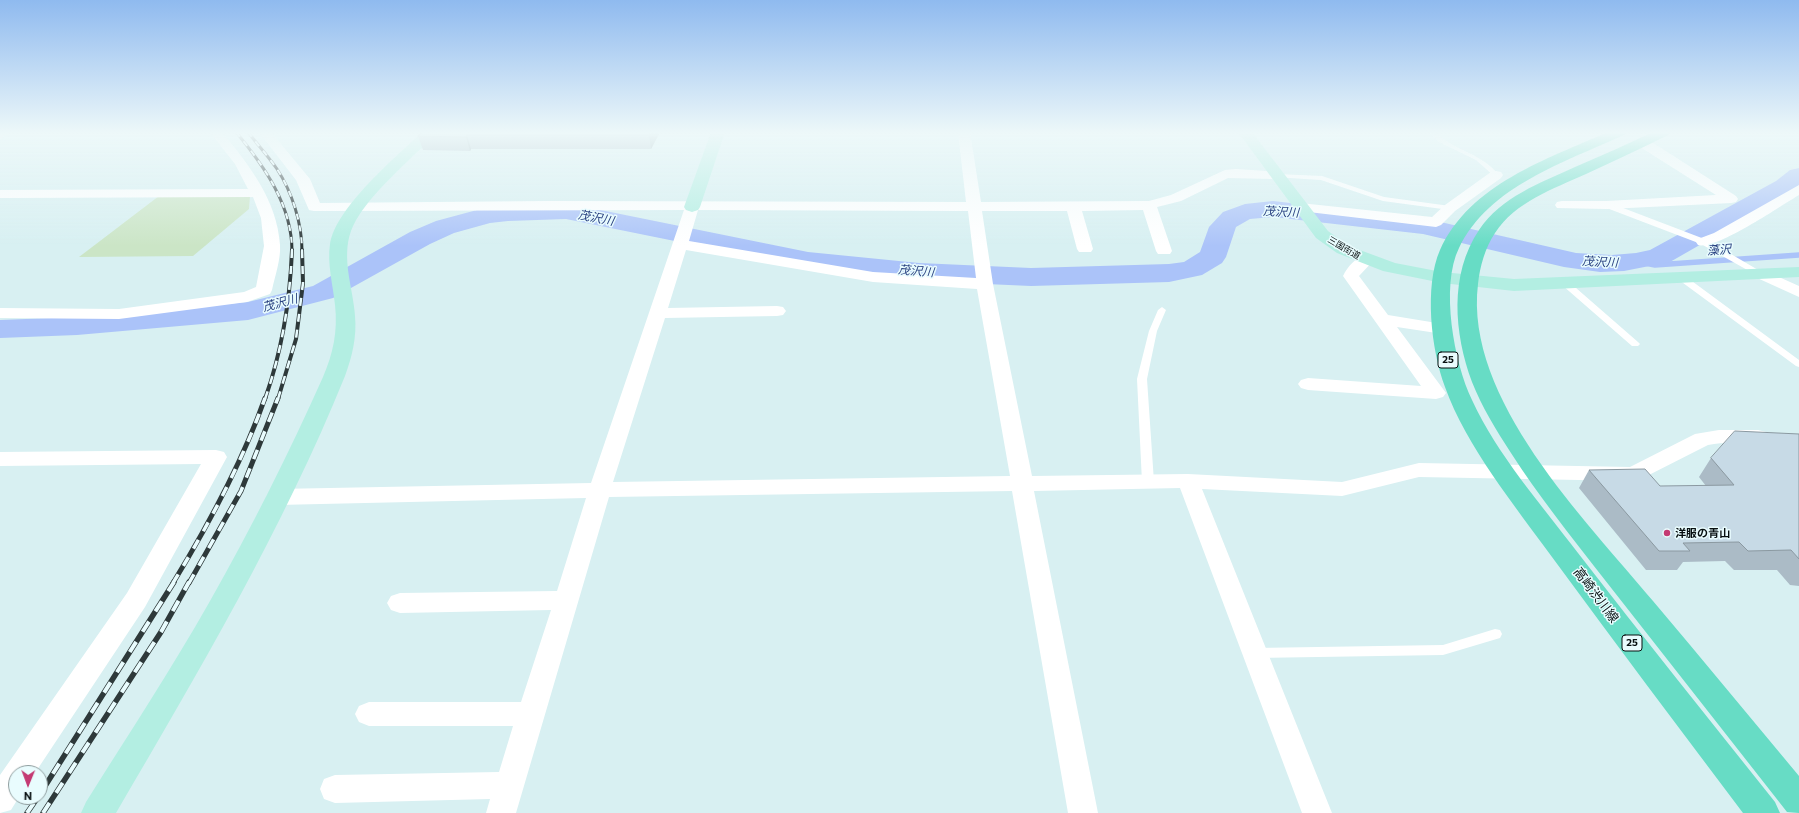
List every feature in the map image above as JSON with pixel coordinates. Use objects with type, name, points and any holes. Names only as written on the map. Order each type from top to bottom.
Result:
[{"type":"main road","name":"25","points":[[1502,471],[1460,400],[1450,372],[1443,329],[1442,277],[1447,256],[1459,235],[1481,205],[1512,184],[1541,170]]},
{"type":"main road","name":"25","points":[[1581,170],[1514,204],[1501,214],[1482,240],[1470,269],[1467,311],[1476,361],[1483,382],[1496,408],[1554,498],[1799,801]]},
{"type":"main road","name":"高崎渋川線","points":[[1502,471],[1763,813]]},
{"type":"street","points":[[0,313],[119,314],[247,296],[264,290],[272,246],[268,218],[258,193],[245,170]]},
{"type":"street","points":[[296,170],[303,179],[314,207],[550,205],[1073,208],[1149,205],[1176,198],[1225,174],[1236,173],[1276,176]]},
{"type":"street","points":[[98,813],[202,642],[277,498],[334,374],[344,345],[346,326],[340,284],[339,240],[357,207],[393,170]]},
{"type":"street","points":[[502,813],[600,490],[705,170]]},
{"type":"street","points":[[969,170],[984,278],[1083,813]]},
{"type":"street","name":"三国街道","points":[[1272,170],[1325,237],[1366,260],[1394,268],[1468,282],[1514,285],[1799,272]]},
{"type":"street","points":[[1562,205],[1607,205],[1730,199],[1685,170]]},
{"type":"street","points":[[1304,212],[1436,222],[1450,208],[1496,175]]},
{"type":"street","points":[[1704,242],[1719,236],[1799,189]]},
{"type":"street","points":[[0,194],[258,193]]},
{"type":"street","points":[[1149,205],[1164,251]]},
{"type":"street","points":[[1073,208],[1085,250]]},
{"type":"street","points":[[680,244],[873,277],[984,278]]},
{"type":"street","points":[[1308,384],[1436,394],[1351,276],[1354,270],[1366,260]]},
{"type":"street","points":[[1762,274],[1799,292]]},
{"type":"street","points":[[658,313],[777,311]]},
{"type":"street","points":[[1382,319],[1443,329]]},
{"type":"street","points":[[277,498],[600,490],[1188,481],[1342,489],[1419,470],[1633,474],[1702,439],[1719,436],[1758,437],[1799,447]]},
{"type":"street","points":[[0,459],[216,457],[136,600],[23,765]]},
{"type":"street","points":[[1188,481],[1317,813]]},
{"type":"street","points":[[400,603],[566,600]]},
{"type":"street","points":[[369,714],[532,714]]},
{"type":"street","points":[[335,788],[510,786]]},
{"type":"street","points":[[0,800],[8,788]]},
{"type":"lane","points":[[1490,170],[1496,175]]},
{"type":"lane","points":[[1276,176],[1322,178],[1383,199],[1450,208]]},
{"type":"lane","points":[[1607,205],[1704,242],[1762,274]]},
{"type":"lane","points":[[1682,278],[1799,364]]},
{"type":"lane","points":[[1565,283],[1635,344]]},
{"type":"lane","points":[[1148,482],[1142,379],[1153,331],[1162,310]]},
{"type":"lane","points":[[1255,653],[1444,650],[1495,634]]},
{"type":"green space","points":[[159,196],[250,196],[249,209],[193,256],[79,257]]},
{"type":"building","points":[[1735,431],[1799,434],[1799,559],[1791,550],[1748,551],[1739,542],[1683,543],[1690,551],[1659,551],[1589,470],[1645,469],[1660,486],[1734,485],[1711,458]]},
{"type":"waterway","name":"茂沢川","points":[[0,329],[77,326],[248,311],[323,292],[420,238],[445,227],[488,215],[508,213],[566,211],[808,260],[919,272],[1031,277],[1169,273],[1192,269],[1212,257],[1219,234],[1226,221],[1245,212],[1273,209],[1423,226],[1564,259],[1612,264],[1636,262],[1660,256],[1785,186],[1799,175]]},
{"type":"waterway","name":"藻沢","points":[[1640,262],[1655,265],[1799,255]]},
{"type":"railway","points":[[265,170],[282,202],[291,234],[292,251]]},
{"type":"railway","points":[[278,170],[292,198],[298,219],[302,240],[302,250]]},
{"type":"railway","points":[[278,399],[296,339],[303,283],[302,250]]},
{"type":"railway","points":[[265,399],[276,363],[284,326],[292,251]]},
{"type":"railway","points":[[173,583],[224,493],[246,446],[265,398]]},
{"type":"railway","points":[[189,583],[241,491],[278,398]]},
{"type":"railway","points":[[48,781],[174,582]]},
{"type":"railway","points":[[43,813],[161,632],[189,582]]},
{"type":"railway","points":[[27,813],[32,805]]},
{"type":"place","name":"洋服の青山","points":[[1667,533]]}]
